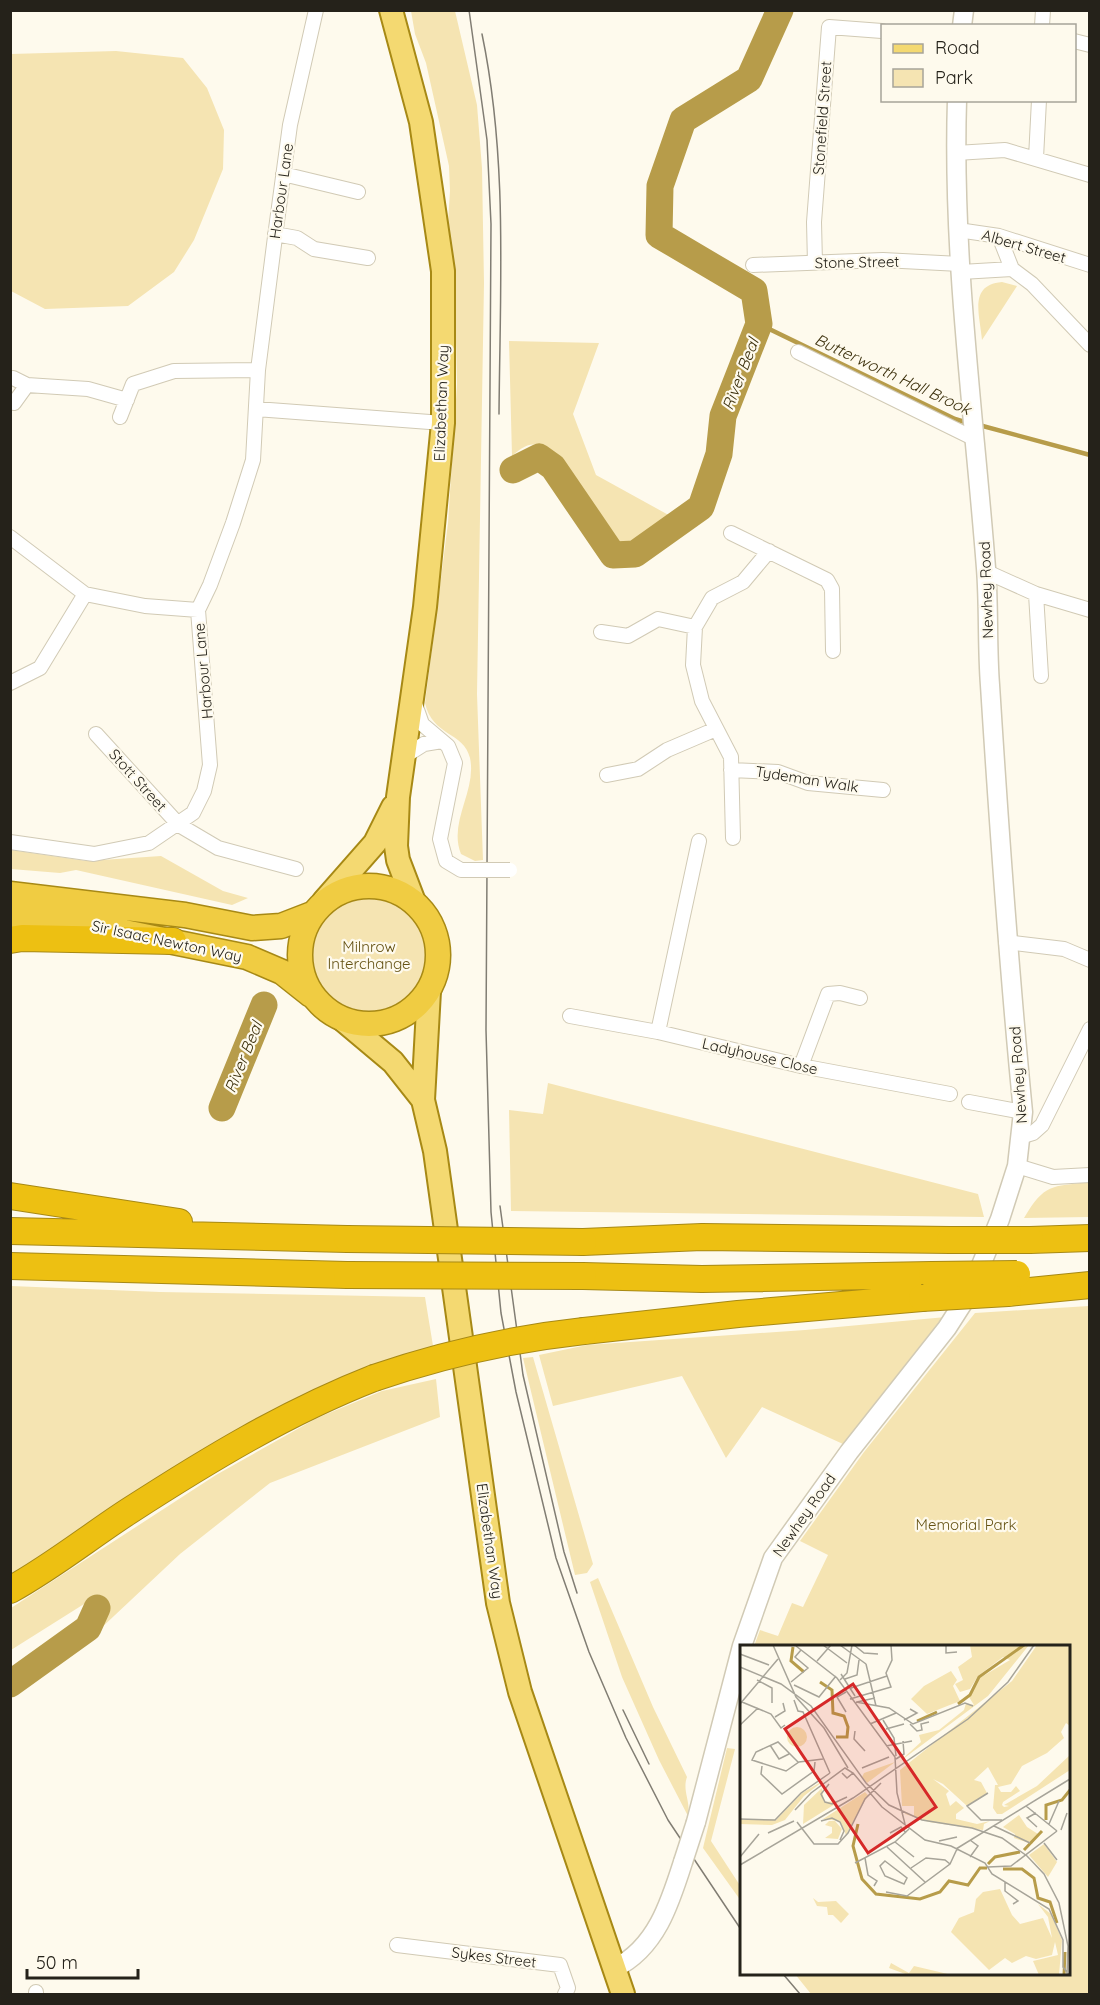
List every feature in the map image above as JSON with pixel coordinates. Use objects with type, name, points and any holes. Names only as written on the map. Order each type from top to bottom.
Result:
[{"type":"highway","points":[[378,886],[397,891],[414,902],[427,916],[437,944],[436,973],[429,991],[416,1006],[391,1021],[362,1024],[343,1020],[326,1010],[312,996],[304,981],[299,952],[304,930],[318,908],[350,888],[378,886]]},
{"type":"highway","name":"Sir Isaac Newton Way","points":[[10,894],[185,915],[252,928],[281,926],[318,908]]},
{"type":"highway","name":"Sir Isaac Newton Way","points":[[10,915],[75,922],[247,957],[282,972],[312,996]]},
{"type":"highway","points":[[10,940],[22,938],[173,941]]},
{"type":"highway","points":[[10,1196],[83,1209],[313,1239]]},
{"type":"highway","points":[[10,1231],[313,1239],[583,1242],[702,1237],[950,1240],[1089,1238]]},
{"type":"highway","points":[[10,1266],[347,1275],[584,1276],[927,1287],[1012,1284],[1089,1285]]},
{"type":"highway","points":[[1012,1284],[1089,1272]]},
{"type":"highway","points":[[10,1590],[129,1511],[262,1429],[374,1377],[452,1353],[537,1336],[738,1314],[927,1287]]},
{"type":"main road","name":"Elizabethan Way","points":[[391,10],[421,122],[443,271],[443,423],[413,696],[398,797],[396,846],[414,902]]},
{"type":"main road","name":"Elizabethan Way","points":[[318,908],[375,843],[398,797]]},
{"type":"main road","name":"Elizabethan Way","points":[[429,991],[423,1100],[435,1151],[498,1603],[520,1692],[615,1968]]},
{"type":"main road","name":"Elizabethan Way","points":[[343,1020],[393,1062],[423,1100]]},
{"type":"main road","points":[[615,1968],[623,1995]]},
{"type":"street","name":"Harbour Lane","points":[[10,842],[94,854],[149,843],[179,825],[193,813],[204,791],[210,765],[198,610],[210,585],[233,523],[253,460],[258,370],[283,174],[290,125],[316,10]]},
{"type":"street","name":"Stonefield Street","points":[[815,263],[814,222],[829,27],[881,31]]},
{"type":"street","name":"Newhey Road","points":[[742,1645],[773,1558],[849,1452],[947,1328],[970,1292],[1000,1219],[1017,1166],[1023,1136],[1023,1112],[1006,942],[988,662],[987,572],[960,268],[956,153],[957,102]]},
{"type":"street","points":[[1036,158],[1039,102]]},
{"type":"street","points":[[956,153],[1005,150],[1089,175]]},
{"type":"street","points":[[283,174],[358,192]]},
{"type":"street","name":"Albert Street","points":[[958,230],[999,236],[1089,265]]},
{"type":"street","points":[[275,234],[297,238],[314,249],[368,258]]},
{"type":"street","points":[[999,236],[1012,269],[1032,284],[1089,345]]},
{"type":"street","name":"Stone Street","points":[[753,265],[883,260],[960,268],[1012,269]]},
{"type":"street","points":[[798,352],[974,430]]},
{"type":"street","points":[[120,417],[133,384],[174,371],[258,370]]},
{"type":"street","points":[[13,378],[27,385],[88,389],[127,400]]},
{"type":"street","points":[[14,403],[27,385]]},
{"type":"street","points":[[256,409],[443,423]]},
{"type":"street","points":[[731,533],[827,580],[832,589],[833,651]]},
{"type":"street","points":[[10,537],[85,594],[145,606],[198,610]]},
{"type":"street","points":[[733,838],[731,757],[702,701],[693,665],[695,627],[712,598],[743,582],[769,551]]},
{"type":"street","points":[[987,572],[1036,594],[1089,610]]},
{"type":"street","points":[[10,683],[40,668],[85,594]]},
{"type":"street","points":[[1036,594],[1041,676]]},
{"type":"street","points":[[601,632],[628,636],[658,619],[695,627]]},
{"type":"street","points":[[413,696],[422,724],[442,741],[453,754],[456,763],[440,838],[446,861],[461,870],[510,870]]},
{"type":"street","points":[[607,775],[638,770],[667,750],[716,729]]},
{"type":"street","name":"Stott Street","points":[[96,734],[179,825],[218,848],[296,869]]},
{"type":"street","points":[[405,756],[424,744],[442,741]]},
{"type":"street","name":"Tydeman Walk","points":[[731,770],[778,772],[808,783],[883,790]]},
{"type":"street","points":[[658,1032],[699,841]]},
{"type":"street","points":[[1006,942],[1064,950],[1089,960]]},
{"type":"street","points":[[801,1066],[828,994],[840,993],[860,998]]},
{"type":"street","name":"Ladyhouse Close","points":[[570,1016],[658,1032],[801,1066],[950,1094]]},
{"type":"street","points":[[1023,1136],[1033,1133],[1042,1125],[1089,1029]]},
{"type":"street","points":[[969,1102],[1023,1112]]},
{"type":"street","points":[[1017,1166],[1053,1177],[1089,1175]]},
{"type":"street","name":"Newhey Road","points":[[615,1968],[638,1953],[654,1932],[669,1904],[696,1822],[740,1654]]},
{"type":"street","name":"Sykes Street","points":[[398,1945],[560,1965],[567,1988],[565,1995]]},
{"type":"green space","points":[[411,11],[455,11],[477,105],[482,168],[484,283],[477,694],[483,860],[475,861],[461,854],[458,842],[460,818],[470,782],[470,758],[461,743],[434,722],[425,703],[448,523],[457,384],[455,298],[448,222],[449,166],[426,63],[415,34]]},
{"type":"green space","points":[[116,51],[183,58],[207,88],[224,130],[223,169],[194,240],[174,272],[128,306],[45,309],[11,291],[11,54]]},
{"type":"green space","points":[[1002,282],[1017,286],[982,340],[978,311],[980,295],[991,284]]},
{"type":"green space","points":[[509,341],[599,343],[573,414],[596,475],[674,518],[646,542],[630,548],[613,545],[571,475],[550,452],[541,446],[529,445],[512,456]]},
{"type":"green space","points":[[11,850],[87,861],[161,856],[223,891],[248,898],[232,905],[76,870],[60,873],[11,869]]},
{"type":"green space","name":"Milnrow Interchange","points":[[369,898],[391,903],[409,915],[421,933],[426,955],[421,977],[409,995],[391,1007],[369,1012],[347,1007],[329,995],[317,977],[312,955],[317,933],[329,915],[347,903]]},
{"type":"green space","points":[[548,1083],[978,1194],[984,1217],[511,1211],[509,1110],[543,1114]]},
{"type":"green space","points":[[1089,1182],[1089,1217],[1024,1218],[1038,1198],[1050,1189]]},
{"type":"green space","points":[[11,1286],[160,1292],[425,1297],[434,1352],[11,1577]]},
{"type":"green space","name":"Memorial Park","points":[[1089,1306],[1089,1994],[811,1994],[796,1975],[1070,1975],[1070,1645],[754,1645],[760,1630],[778,1636],[792,1603],[803,1607],[828,1555],[800,1541],[864,1452],[975,1313]]},
{"type":"green space","points":[[946,1317],[843,1444],[762,1407],[726,1458],[682,1376],[553,1406],[539,1355],[587,1345],[805,1330]]},
{"type":"green space","points":[[533,1357],[593,1564],[587,1573],[575,1575],[523,1358]]},
{"type":"green space","points":[[436,1379],[440,1417],[270,1483],[180,1554],[98,1631],[104,1610],[92,1599],[11,1650],[11,1608],[216,1475],[317,1418],[382,1391]]},
{"type":"green space","points":[[598,1578],[653,1707],[687,1777],[685,1787],[688,1816],[659,1760],[622,1677],[590,1582]]},
{"type":"green space","points":[[727,1748],[735,1749],[711,1841],[740,1885],[740,1900],[703,1848]]},
{"type":"waterway","name":"River Beal","points":[[513,470],[539,457],[553,467],[613,555],[635,554],[701,507],[719,454],[723,416],[759,324],[754,291],[659,235],[660,186],[683,120],[749,79],[780,10]]},
{"type":"waterway","name":"Butterworth Hall Brook","points":[[759,324],[955,419],[968,423]]},
{"type":"waterway","name":"Butterworth Hall Brook","points":[[979,425],[1090,455]]},
{"type":"waterway","name":"River Beal","points":[[222,1108],[264,1005]]},
{"type":"waterway","name":"River Beal","points":[[10,1684],[88,1628],[97,1608]]},
{"type":"tram line","points":[[469,10],[487,140],[491,224],[486,1030],[491,1212],[501,1313],[516,1392],[556,1558],[589,1652],[626,1738],[668,1820],[740,1928]]},
{"type":"tram line","points":[[482,34],[496,128],[499,176],[501,223],[499,414]]},
{"type":"tram line","points":[[500,1206],[523,1375],[564,1552],[577,1593]]},
{"type":"tram line","points":[[623,1710],[649,1764]]},
{"type":"tram line","points":[[784,1975],[800,1994]]}]
